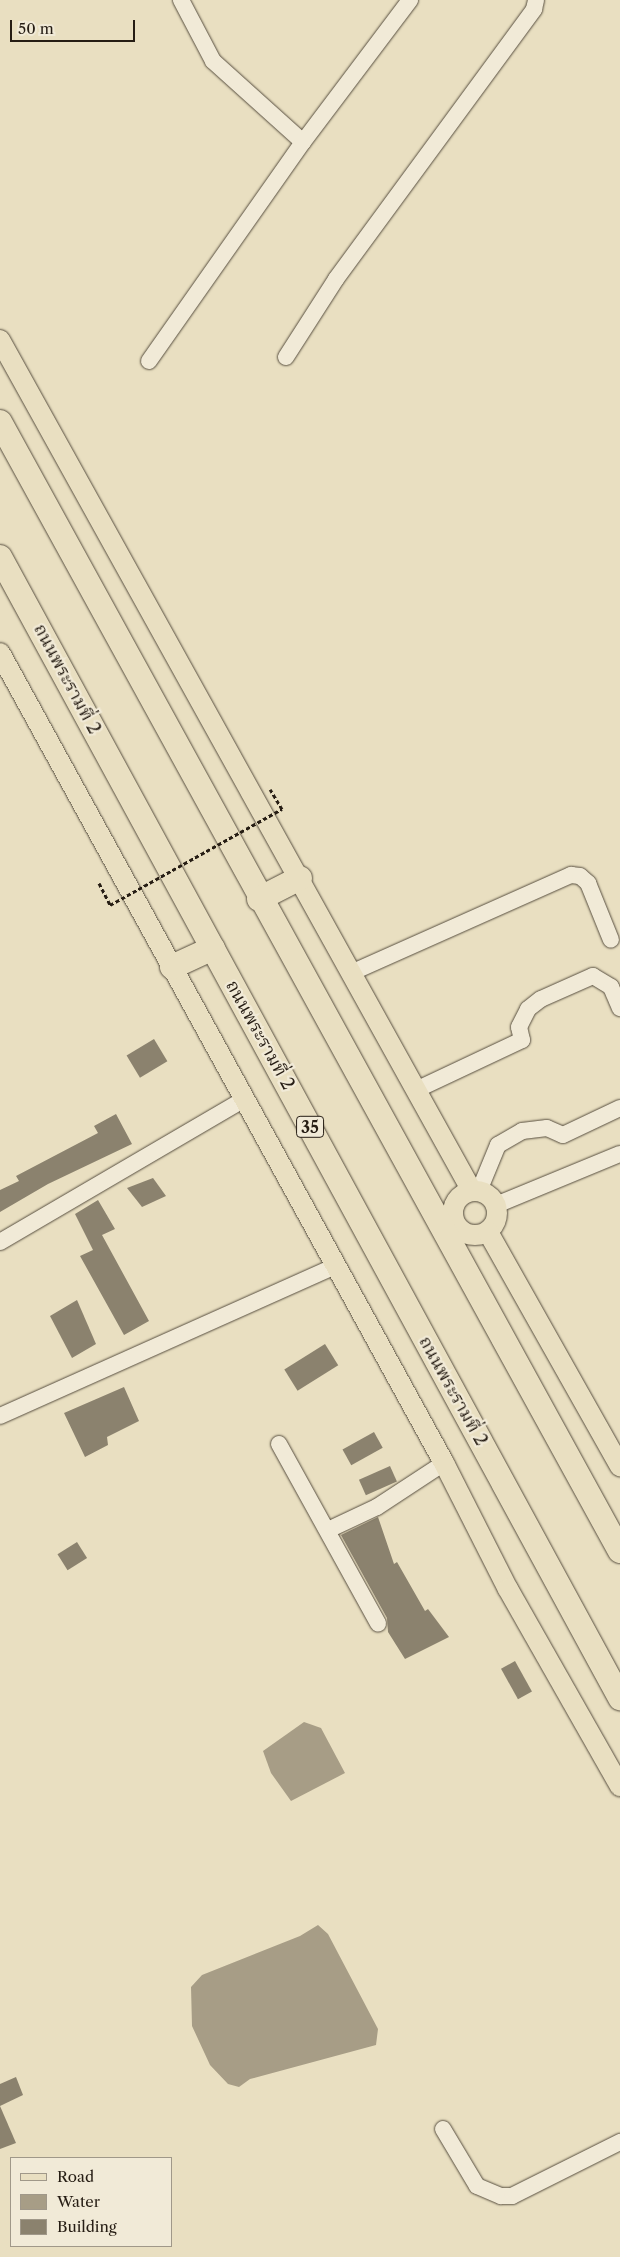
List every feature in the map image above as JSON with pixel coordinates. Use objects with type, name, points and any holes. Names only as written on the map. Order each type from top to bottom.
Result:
[{"type":"highway","points":[[0,422],[259,899],[453,1233],[620,1551]]},
{"type":"highway","name":"ถนนพระรามที่ 2","points":[[0,557],[620,1698]]},
{"type":"highway","points":[[259,899],[300,878]]},
{"type":"highway","points":[[172,967],[212,948]]},
{"type":"main road","points":[[0,340],[476,1191],[486,1194],[496,1205],[497,1220],[488,1232],[474,1236],[453,1233],[455,1204],[476,1191]]},
{"type":"main road","name":"35","points":[[0,653],[444,1463],[508,1589],[620,1786]]},
{"type":"main road","points":[[488,1232],[619,1464]]},
{"type":"street","points":[[181,0],[213,61],[303,142]]},
{"type":"street","points":[[149,361],[303,142],[410,0]]},
{"type":"street","points":[[286,357],[336,279],[534,8],[536,0]]},
{"type":"street","points":[[353,972],[571,875],[580,876],[588,883],[611,940]]},
{"type":"street","points":[[418,1089],[522,1040],[519,1027],[528,1009],[541,999],[593,976],[602,978],[611,987],[620,1008]]},
{"type":"street","points":[[0,1242],[245,1099]]},
{"type":"street","points":[[476,1191],[498,1145],[522,1130],[547,1128],[563,1135],[620,1108]]},
{"type":"street","points":[[496,1205],[620,1154]]},
{"type":"street","points":[[0,1416],[336,1266]]},
{"type":"street","points":[[279,1444],[328,1530],[332,1544],[378,1623]]},
{"type":"street","points":[[328,1530],[378,1507],[444,1463]]},
{"type":"street","points":[[443,2128],[477,2186],[501,2196],[512,2196],[620,2142]]},
{"type":"path","points":[[98,883],[110,905],[282,809],[270,788]]},
{"type":"water","points":[[304,1722],[321,1728],[345,1773],[291,1801],[271,1773],[263,1751]]},
{"type":"water","points":[[318,1925],[328,1934],[378,2029],[376,2045],[250,2079],[239,2087],[228,2084],[210,2065],[192,2026],[191,1987],[202,1975],[300,1936]]},
{"type":"building","points":[[154,1039],[167,1061],[140,1078],[127,1055]]},
{"type":"building","points":[[116,1114],[132,1144],[48,1184],[0,1212],[0,1190],[19,1181],[16,1176],[98,1133],[94,1126]]},
{"type":"building","points":[[153,1178],[166,1196],[142,1207],[127,1188]]},
{"type":"building","points":[[98,1200],[115,1229],[102,1235],[149,1321],[124,1335],[80,1256],[93,1250],[75,1214]]},
{"type":"building","points":[[77,1300],[96,1344],[72,1358],[50,1316]]},
{"type":"building","points":[[325,1344],[338,1365],[298,1391],[284,1369]]},
{"type":"building","points":[[124,1387],[139,1421],[107,1437],[108,1445],[85,1457],[64,1413]]},
{"type":"building","points":[[374,1432],[383,1448],[351,1465],[343,1449]]},
{"type":"building","points":[[390,1466],[397,1482],[366,1495],[359,1480]]},
{"type":"building","points":[[378,1517],[394,1564],[397,1562],[425,1611],[428,1609],[449,1637],[405,1659],[388,1632],[387,1618],[341,1535]]},
{"type":"building","points":[[77,1542],[87,1558],[68,1570],[57,1554]]},
{"type":"building","points":[[515,1661],[532,1692],[518,1699],[501,1669]]},
{"type":"building","points":[[16,2077],[23,2095],[0,2106],[0,2084]]},
{"type":"building","points":[[0,2106],[16,2143],[0,2149]]}]
